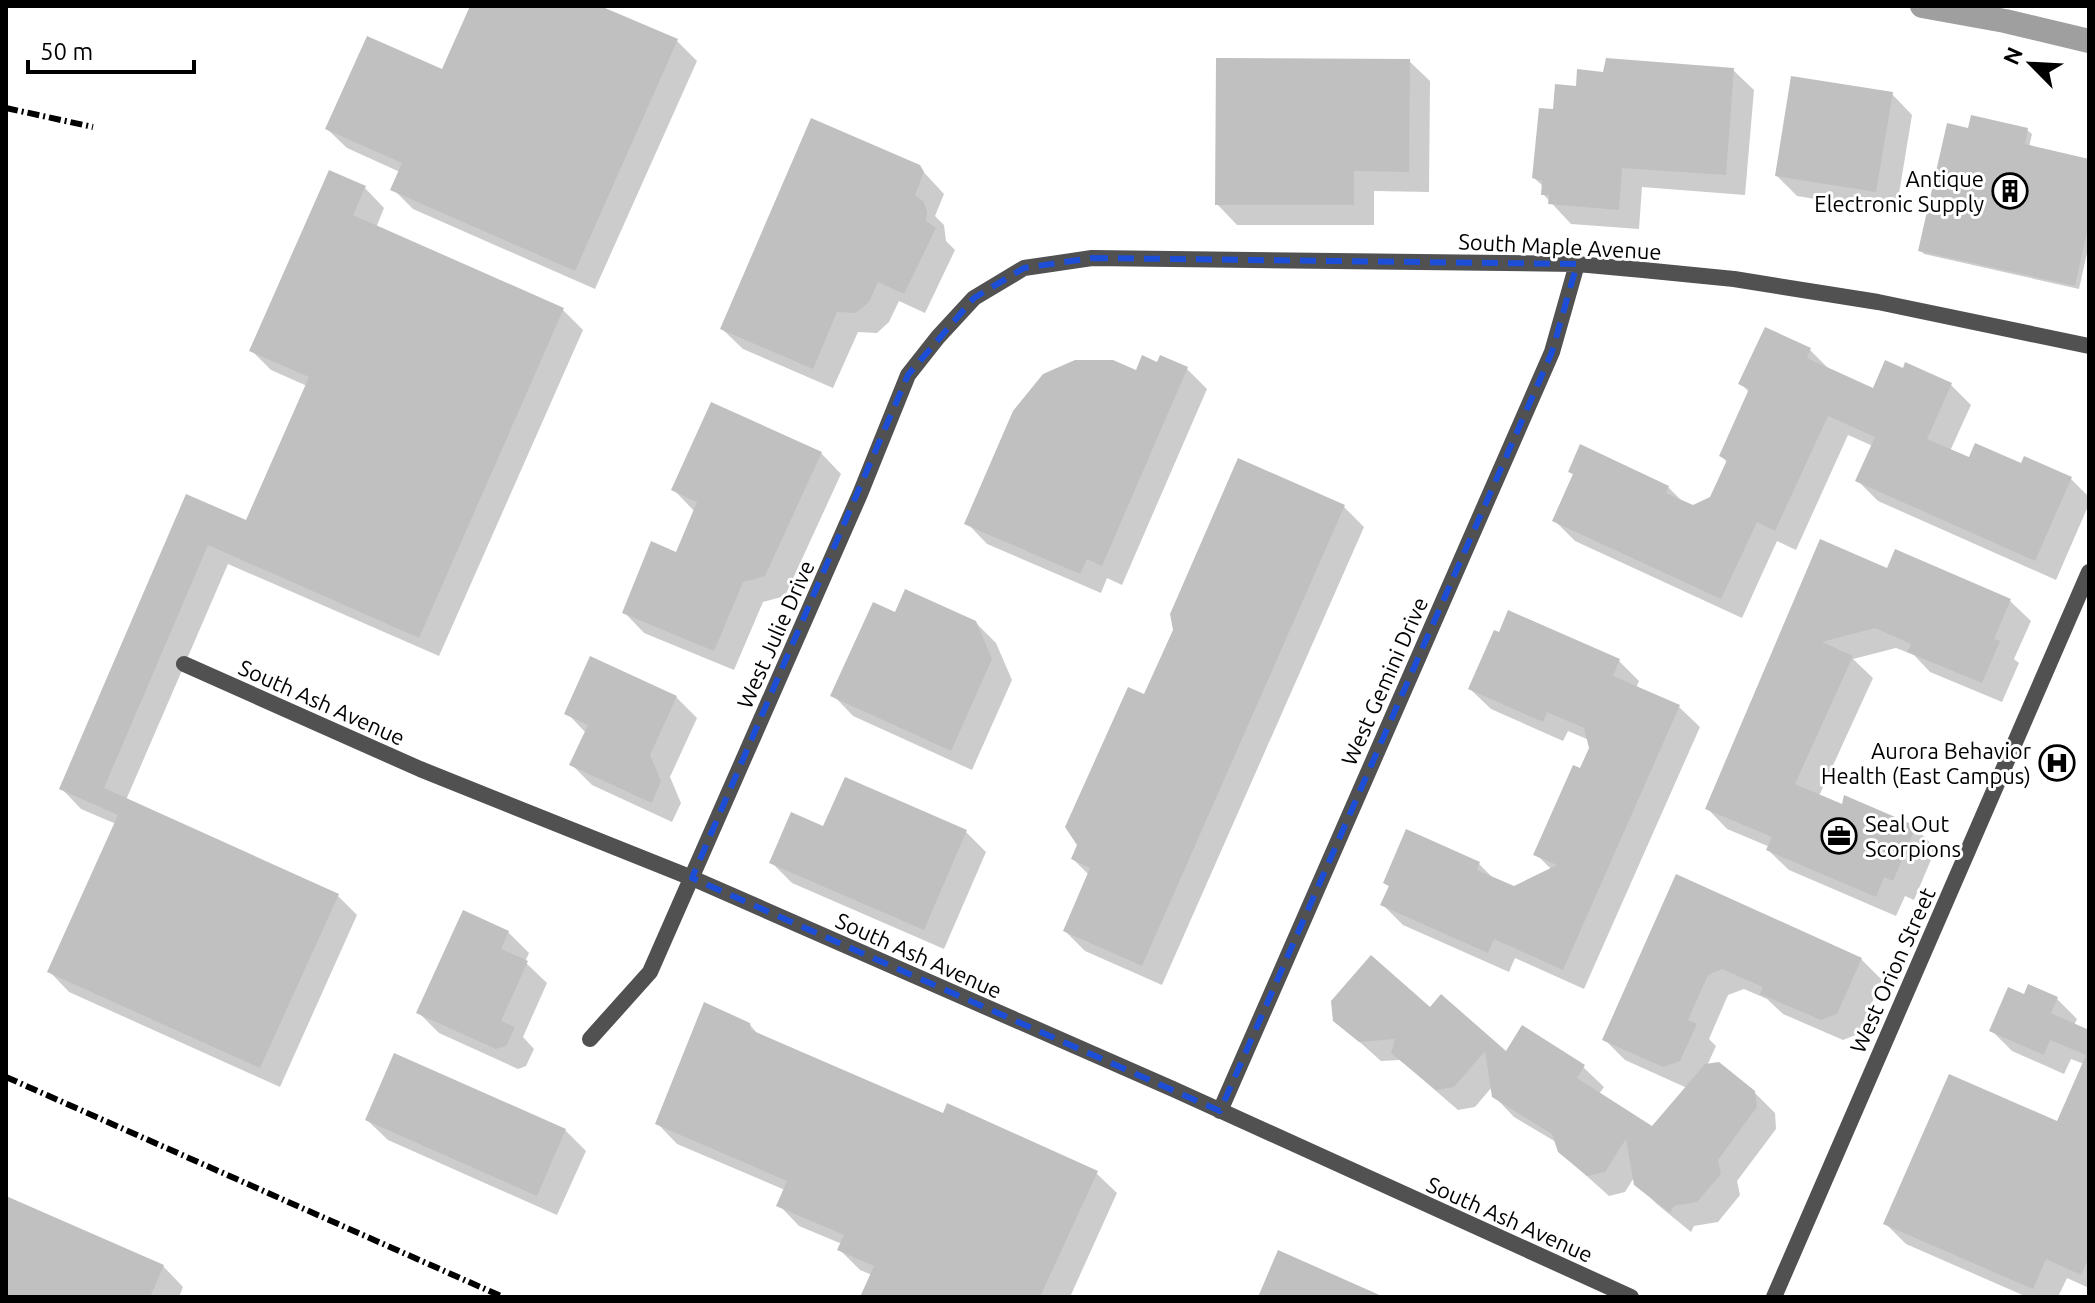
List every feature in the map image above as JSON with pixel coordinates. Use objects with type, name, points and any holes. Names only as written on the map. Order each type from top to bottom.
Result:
[{"type":"street","name":"South Maple Avenue","points":[[1024,268],[1092,258],[1577,264],[1734,279],[1878,302],[2089,346]]},
{"type":"street","name":"West Gemini Drive","points":[[1220,1111],[1552,352],[1577,264]]},
{"type":"street","name":"West Julie Drive","points":[[590,1039],[650,972],[860,494],[908,375],[974,298],[1024,268]]},
{"type":"street","name":"West Orion Street","points":[[1774,1297],[2089,572]]},
{"type":"street","name":"South Ash Avenue","points":[[184,664],[420,769],[692,878],[1631,1297]]},
{"type":"highlighted area","points":[[1092,258],[1577,264],[1552,352],[1220,1111],[692,878],[908,375],[974,298],[1024,268]]},
{"type":"building","points":[[470,6],[605,8],[678,39],[575,271],[390,190],[402,163],[325,129],[367,36],[442,69]]},
{"type":"building","points":[[1216,58],[1410,59],[1409,172],[1354,171],[1354,205],[1215,205]]},
{"type":"building","points":[[1606,58],[1734,68],[1726,175],[1622,168],[1619,210],[1548,204],[1549,195],[1541,195],[1542,181],[1532,178],[1539,108],[1553,109],[1555,84],[1576,86],[1577,69],[1603,72]]},
{"type":"building","points":[[1791,76],[1893,92],[1876,192],[1775,176]]},
{"type":"building","name":"Antique Electronic Supply","points":[[1971,115],[2028,128],[2025,144],[2089,159],[2089,223],[2075,286],[1918,251],[1947,123],[1968,128]]},
{"type":"building","points":[[811,118],[920,165],[924,172],[915,195],[924,202],[926,221],[936,228],[904,294],[878,282],[869,302],[856,313],[837,312],[813,369],[720,329]]},
{"type":"building","points":[[329,170],[366,186],[353,215],[564,308],[419,638],[208,545],[104,788],[339,894],[260,1068],[47,972],[118,815],[59,789],[186,494],[246,520],[309,377],[249,351]]},
{"type":"building","points":[[1765,327],[1811,348],[1807,358],[1873,388],[1885,360],[1903,368],[1905,362],[1952,383],[1927,439],[1969,457],[1975,443],[2021,463],[2024,456],[2072,477],[2035,561],[1855,481],[1875,437],[1828,416],[1775,531],[1757,522],[1721,599],[1552,521],[1573,474],[1568,472],[1580,444],[1669,486],[1666,493],[1693,505],[1710,497],[1727,460],[1719,456],[1749,389],[1738,384]]},
{"type":"building","points":[[1142,355],[1157,362],[1160,355],[1188,367],[1102,566],[1087,559],[1080,574],[964,524],[1013,411],[1043,374],[1075,360],[1113,360],[1136,370]]},
{"type":"building","points":[[711,402],[822,452],[765,576],[743,582],[714,651],[622,613],[651,541],[676,552],[697,502],[671,490]]},
{"type":"building","points":[[1238,458],[1345,505],[1142,966],[1063,931],[1090,868],[1071,859],[1077,845],[1065,827],[1128,687],[1144,694],[1173,630],[1170,614]]},
{"type":"building","points":[[1820,539],[1887,568],[1895,549],[2011,599],[1994,639],[2000,641],[1982,683],[1907,652],[1911,644],[1875,628],[1822,642],[1853,656],[1795,784],[1842,804],[1844,795],[1916,826],[1893,881],[1884,877],[1876,897],[1766,850],[1772,837],[1705,809]]},
{"type":"building","points":[[905,589],[976,621],[992,659],[951,751],[830,696],[873,602],[895,612]]},
{"type":"building","points":[[1508,610],[1620,659],[1613,676],[1680,705],[1563,970],[1494,939],[1488,953],[1380,905],[1389,886],[1383,883],[1406,829],[1480,862],[1477,870],[1514,886],[1557,865],[1533,855],[1573,765],[1580,768],[1589,748],[1584,728],[1547,712],[1543,722],[1468,689],[1494,630],[1499,632]]},
{"type":"building","points":[[590,656],[677,696],[650,755],[661,781],[652,803],[569,765],[588,725],[564,714]]},
{"type":"building","points":[[845,777],[967,830],[924,930],[769,863],[791,812],[823,826]]},
{"type":"building","points":[[1676,874],[1862,958],[1837,1014],[1821,1020],[1760,994],[1763,987],[1722,969],[1708,975],[1688,1020],[1697,1024],[1680,1061],[1663,1067],[1602,1040]]},
{"type":"building","points":[[463,910],[509,931],[501,949],[528,961],[501,1021],[515,1027],[506,1046],[496,1049],[416,1013]]},
{"type":"building","points":[[1371,955],[1430,1007],[1441,994],[1506,1051],[1522,1025],[1585,1065],[1577,1078],[1652,1126],[1705,1064],[1719,1062],[1755,1091],[1757,1107],[1718,1160],[1721,1174],[1697,1202],[1674,1206],[1670,1213],[1634,1185],[1626,1139],[1605,1172],[1587,1176],[1558,1152],[1552,1134],[1492,1097],[1485,1051],[1454,1087],[1436,1090],[1391,1053],[1395,1039],[1359,1042],[1333,1021],[1331,1001]]},
{"type":"building","points":[[2028,984],[2058,997],[2051,1013],[2089,1030],[2089,1257],[2081,1275],[2046,1259],[2033,1289],[1883,1224],[1949,1074],[2057,1121],[2086,1055],[2050,1040],[2044,1055],[1989,1031],[2008,987],[2024,994]]},
{"type":"building","points":[[704,1002],[750,1023],[751,1030],[943,1113],[947,1103],[1098,1171],[1040,1297],[860,1297],[874,1266],[837,1250],[844,1235],[776,1206],[787,1181],[655,1124]]},
{"type":"building","points":[[394,1053],[566,1129],[537,1196],[365,1120]]},
{"type":"building","points":[[6,1196],[164,1265],[150,1297],[6,1297]]},
{"type":"building","points":[[1278,1250],[1384,1297],[1258,1297]]},
{"type":"waterway","points":[[1922,6],[2089,41]]},
{"type":"railway","points":[[6,108],[93,127]]},
{"type":"railway","points":[[6,1077],[503,1297]]},
{"type":"place","name":"Antique Electronic Supply","points":[[2010,191]]},
{"type":"place","name":"Aurora Behavior Health (East Campus)","points":[[2057,763]]},
{"type":"place","name":"Seal Out Scorpions","points":[[1839,836]]}]
